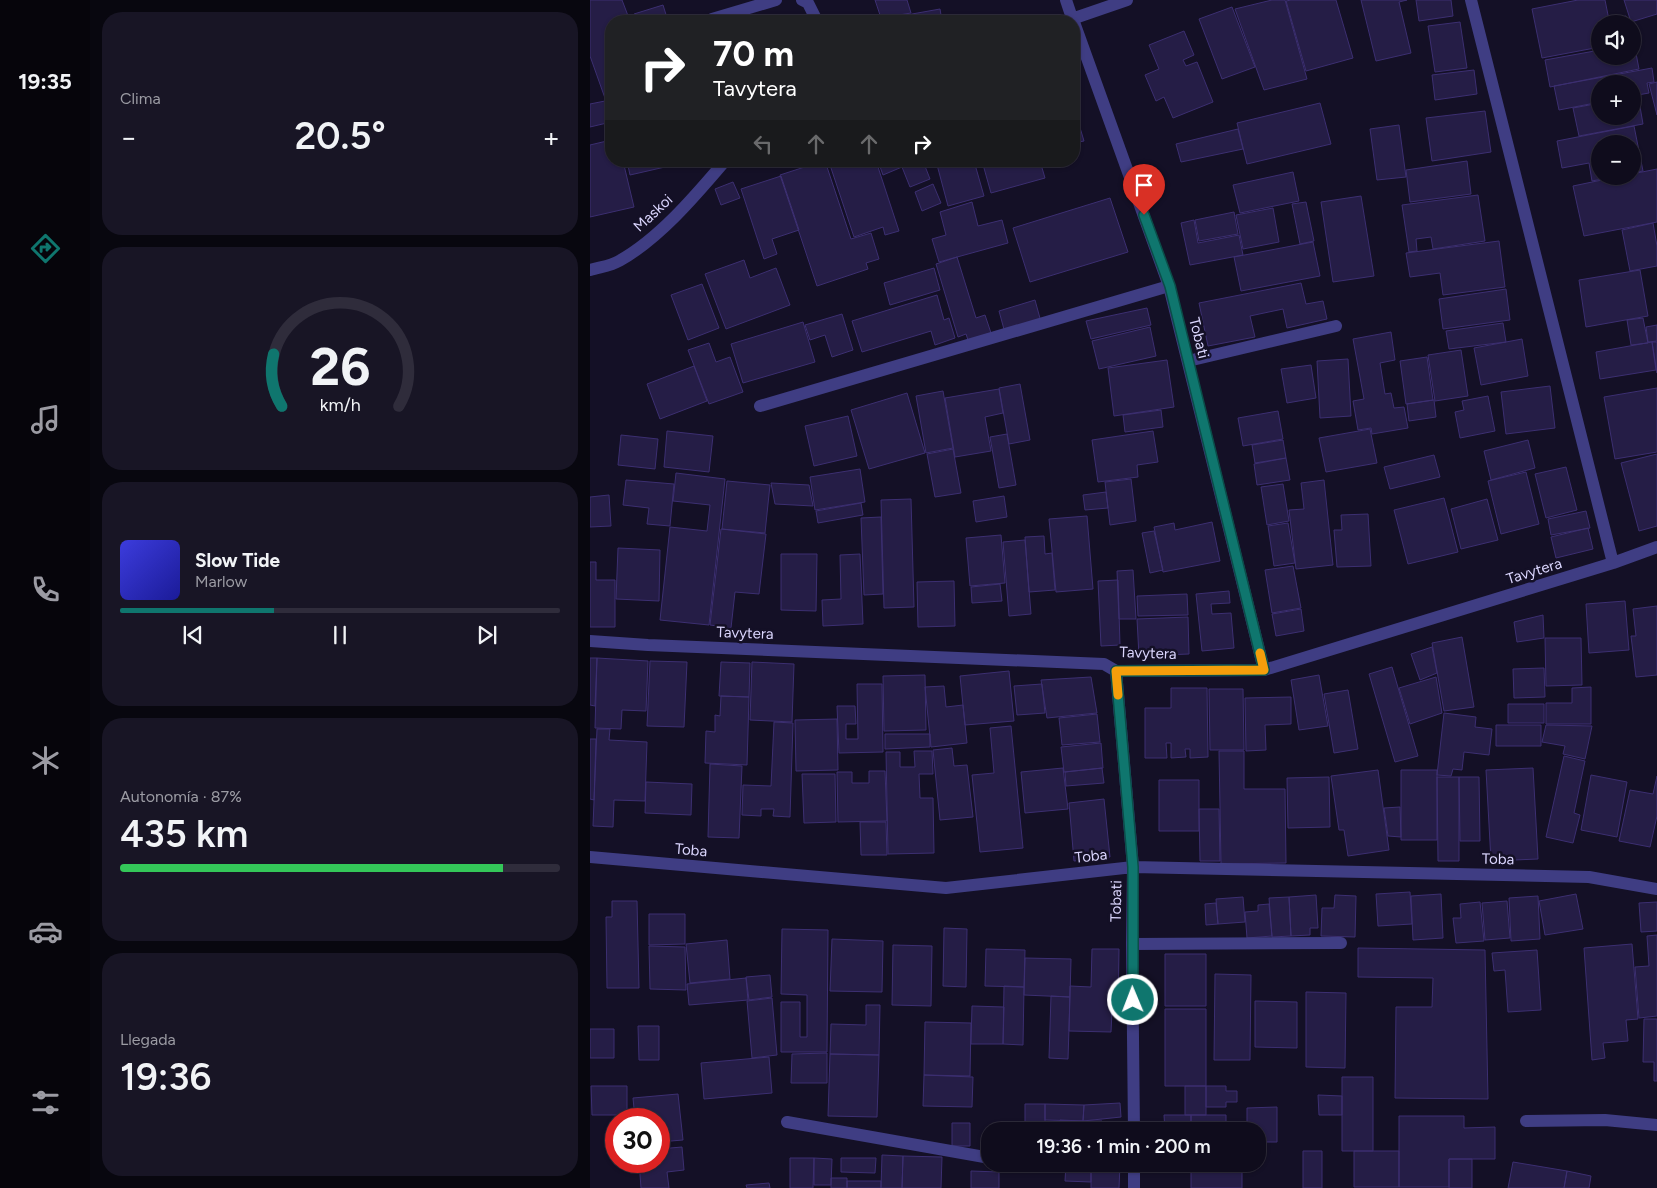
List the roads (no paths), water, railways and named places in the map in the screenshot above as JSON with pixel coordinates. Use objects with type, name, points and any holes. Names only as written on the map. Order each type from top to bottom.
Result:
[{"type":"street","points":[[725,15],[776,0]]},
{"type":"street","points":[[802,0],[808,3],[814,15]]},
{"type":"street","name":"Tobati","points":[[1066,0],[1070,15]]},
{"type":"street","points":[[1080,18],[1127,0]]},
{"type":"street","points":[[1471,0],[1613,563]]},
{"type":"street","name":"Tobati","points":[[1080,45],[1170,286],[1264,670]]},
{"type":"street","name":"Maskoi","points":[[590,270],[618,262],[643,246],[691,200],[721,167]]},
{"type":"street","points":[[760,406],[1170,286]]},
{"type":"street","points":[[1188,361],[1336,326]]},
{"type":"street","name":"Tavytera","points":[[590,641],[1104,664],[1116,671],[1264,670],[1613,563],[1657,547]]},
{"type":"street","name":"Tobati","points":[[1116,671],[1133,867],[1134,1122]]},
{"type":"street","name":"Toba","points":[[590,857],[946,888],[1133,867],[1589,877],[1657,889]]},
{"type":"street","points":[[1132,944],[1341,943]]},
{"type":"street","points":[[1526,1121],[1605,1120],[1657,1125]]},
{"type":"street","points":[[787,1122],[981,1156]]},
{"type":"street","points":[[1134,1172],[1134,1188]]}]
